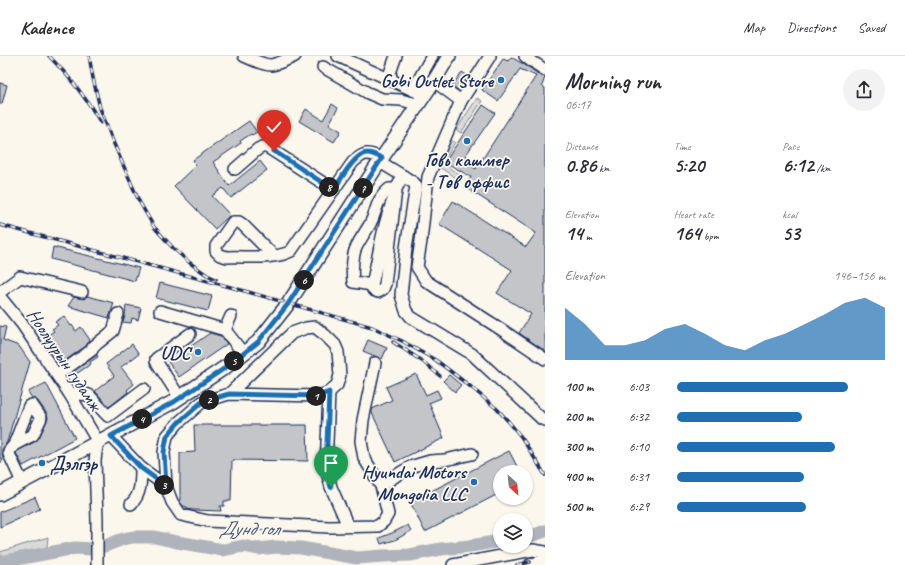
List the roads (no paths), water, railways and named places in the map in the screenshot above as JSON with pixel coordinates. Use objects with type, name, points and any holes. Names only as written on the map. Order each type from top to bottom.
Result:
[{"type":"main road","points":[[0,494],[174,402],[228,366],[258,342],[288,304],[381,160],[418,97],[434,81],[449,56]]},
{"type":"street","points":[[244,56],[270,65],[295,56]]},
{"type":"street","points":[[338,56],[392,81],[418,97]]},
{"type":"street","points":[[392,81],[390,73],[396,56]]},
{"type":"street","points":[[418,97],[432,56]]},
{"type":"street","points":[[490,56],[461,100],[428,177],[417,267],[426,280],[545,359]]},
{"type":"street","points":[[323,67],[368,93],[382,99],[401,100],[418,97]]},
{"type":"street","points":[[434,81],[461,100]]},
{"type":"street","points":[[235,169],[258,149],[267,147],[334,190]]},
{"type":"street","points":[[274,256],[242,224],[238,222],[233,222],[216,246],[216,251],[220,255],[227,256],[274,256],[291,251],[353,162],[361,155],[367,153],[381,160],[414,183],[416,186],[406,248],[401,294],[406,311],[410,317],[472,354],[542,419],[545,420]]},
{"type":"street","points":[[396,191],[386,277],[383,290],[378,292],[373,290],[373,280],[391,204],[396,191],[403,176]]},
{"type":"street","points":[[386,277],[353,282],[352,272],[354,252],[371,222],[378,201],[389,188],[396,191]]},
{"type":"street","points":[[0,292],[20,277],[82,292]]},
{"type":"street","name":"Ноолуурын гудамж","points":[[0,297],[22,324],[69,392],[98,442]]},
{"type":"street","points":[[160,311],[225,330],[243,353]]},
{"type":"street","points":[[57,375],[92,350],[93,347],[113,331],[118,314]]},
{"type":"street","points":[[225,330],[231,316]]},
{"type":"street","points":[[229,394],[292,333],[306,328],[315,327],[325,335],[335,346],[338,352],[340,375],[337,385],[329,392],[318,396],[229,394],[202,402],[178,423],[167,436],[164,452],[166,486],[172,502],[182,515],[208,521],[329,527],[378,526],[384,521],[388,514],[381,486],[364,458],[361,441],[363,420],[375,363]]},
{"type":"street","points":[[180,398],[156,361],[156,358],[190,334]]},
{"type":"street","points":[[69,392],[89,395],[108,416],[144,389]]},
{"type":"street","points":[[329,392],[326,468],[331,487],[348,526]]},
{"type":"street","points":[[111,436],[141,468],[166,486]]},
{"type":"street","points":[[97,564],[95,461],[98,442]]},
{"type":"street","points":[[14,444],[10,448],[9,454],[22,482]]},
{"type":"street","points":[[381,486],[410,467],[430,461],[445,460],[472,454]]},
{"type":"street","points":[[131,504],[135,501],[141,486],[141,468]]},
{"type":"street","points":[[453,565],[533,550],[545,552]]},
{"type":"street","points":[[530,565],[545,560]]},
{"type":"waterway","name":"Дунд гол","points":[[533,535],[545,531]]},
{"type":"waterway","name":"Дунд гол","points":[[0,562],[75,548],[92,549],[133,537],[155,537],[223,550],[243,546],[258,549],[276,547],[301,548],[357,558],[410,555],[493,542]]},
{"type":"railway","points":[[49,56],[77,88],[101,123]]},
{"type":"railway","points":[[89,56],[100,108],[139,201],[154,227],[173,248],[190,263],[207,275],[216,279]]},
{"type":"railway","points":[[0,225],[372,327],[402,341],[437,361],[497,409],[522,438],[545,475]]},
{"type":"railway","points":[[393,342],[422,361],[440,376]]},
{"type":"railway","points":[[517,565],[530,562]]},
{"type":"place","name":"Gobi Outlet Store","points":[[501,80]]},
{"type":"place","name":"Говь кашмер - Төв оффис","points":[[467,141]]},
{"type":"place","name":"UDC","points":[[198,352]]},
{"type":"place","name":"Дэлгэр","points":[[42,463]]},
{"type":"place","name":"Hyundai Motors Mongolia LLC","points":[[474,482]]}]
